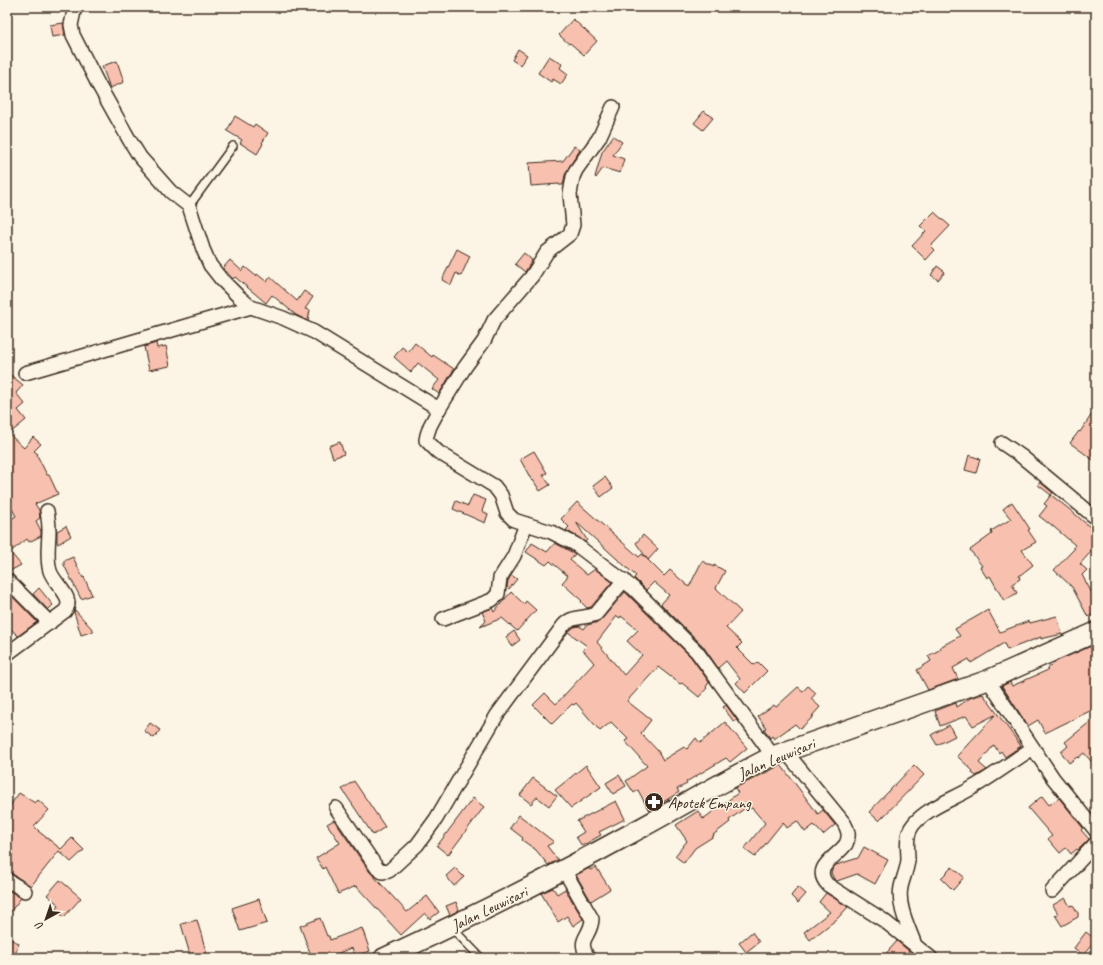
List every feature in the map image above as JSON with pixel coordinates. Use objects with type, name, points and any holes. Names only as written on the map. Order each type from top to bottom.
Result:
[{"type":"main road","name":"Jalan Leuwisari","points":[[384,958],[564,870],[741,772],[780,754],[988,680],[1096,632]]},
{"type":"street","points":[[75,7],[71,25],[73,35],[140,157],[172,192],[189,206],[203,249],[210,265],[220,279],[251,307],[282,318],[314,332],[439,409]]},
{"type":"street","points":[[613,107],[598,138],[576,170],[573,177],[570,194],[573,225],[570,234],[547,252],[532,276],[494,320],[482,345],[439,409],[430,426],[426,440],[438,452],[494,486],[501,495],[507,513],[514,520],[552,532],[575,544],[624,580],[697,652],[780,754],[844,823],[848,831],[846,844],[823,868],[822,877],[828,885],[884,920],[931,958]]},
{"type":"street","points":[[25,373],[251,307]]},
{"type":"street","points":[[1002,443],[1021,456],[1096,518]]},
{"type":"street","points":[[7,654],[50,623],[65,611],[69,605],[68,599],[53,578],[50,571],[48,562],[49,530],[47,511]]},
{"type":"street","points":[[443,620],[492,600],[496,596],[499,590],[500,578],[514,556],[526,524]]},
{"type":"street","points":[[7,580],[50,623]]},
{"type":"street","points":[[336,808],[377,868],[382,872],[389,871],[417,845],[436,819],[497,715],[563,626],[574,618],[596,614],[624,580]]},
{"type":"street","points":[[988,680],[1053,778],[1096,831]]},
{"type":"street","points":[[915,945],[901,899],[901,887],[907,864],[907,842],[909,830],[918,820],[931,810],[972,788],[1033,748]]},
{"type":"street","points":[[1052,891],[1096,843]]},
{"type":"street","points":[[564,870],[592,919],[590,928],[583,941],[584,950],[588,958]]},
{"type":"street","points":[[7,880],[25,891]]},
{"type":"lane","points":[[189,206],[233,146]]},
{"type":"lane","points":[[450,927],[481,958]]},
{"type":"building","points":[[573,19],[597,41],[584,55],[559,35]]},
{"type":"building","points":[[63,23],[65,35],[52,37],[50,25]]},
{"type":"building","points":[[518,49],[527,55],[520,65],[512,60]]},
{"type":"building","points":[[549,56],[562,64],[560,68],[568,74],[561,84],[553,79],[551,82],[538,73]]},
{"type":"building","points":[[117,61],[124,82],[110,88],[102,66]]},
{"type":"building","points":[[704,111],[713,118],[703,130],[694,123]]},
{"type":"building","points":[[235,116],[253,127],[255,124],[268,133],[257,154],[240,143],[242,140],[227,131]]},
{"type":"building","points":[[613,136],[622,142],[613,155],[624,159],[620,173],[603,168],[596,178],[602,152]]},
{"type":"building","points":[[574,146],[580,150],[565,175],[563,185],[531,186],[529,163],[563,161]]},
{"type":"building","points":[[934,212],[950,226],[931,246],[935,250],[926,260],[912,246],[926,231],[920,226]]},
{"type":"building","points":[[457,249],[470,256],[461,276],[456,273],[451,285],[442,280]]},
{"type":"building","points":[[524,253],[532,260],[525,272],[515,264]]},
{"type":"building","points":[[230,260],[242,271],[245,267],[256,276],[257,274],[267,282],[270,277],[297,301],[304,291],[313,297],[305,309],[310,310],[308,321],[296,315],[272,295],[266,303],[235,277],[233,279],[223,268]]},
{"type":"building","points":[[937,266],[945,272],[938,280],[931,275]]},
{"type":"building","points":[[156,343],[157,348],[166,346],[170,366],[149,370],[144,347]]},
{"type":"building","points":[[415,343],[432,357],[433,355],[454,369],[439,394],[432,389],[439,380],[418,363],[411,372],[394,357],[402,347],[408,352]]},
{"type":"building","points":[[7,372],[23,385],[16,393],[25,404],[18,410],[26,420],[9,434],[24,448],[33,437],[41,444],[34,451],[38,454],[37,455],[47,475],[49,475],[58,494],[35,504],[39,510],[40,518],[36,521],[41,531],[41,536],[29,542],[27,539],[10,552],[21,565],[8,572],[7,522],[16,516],[7,500]]},
{"type":"building","points":[[1096,408],[1096,462],[1070,443],[1079,431],[1080,432]]},
{"type":"building","points":[[340,442],[344,454],[333,458],[329,446]]},
{"type":"building","points":[[534,451],[547,473],[543,475],[550,485],[540,491],[533,480],[532,481],[520,459]]},
{"type":"building","points":[[969,455],[980,459],[976,473],[965,470]]},
{"type":"building","points":[[605,477],[613,488],[601,497],[593,486]]},
{"type":"building","points":[[1040,482],[1053,493],[1051,495],[1038,485]]},
{"type":"building","points":[[473,495],[486,500],[482,511],[488,514],[485,523],[453,509],[456,501],[468,506]]},
{"type":"building","points":[[1051,495],[1090,527],[1092,525],[1096,526],[1096,546],[1080,564],[1087,570],[1082,575],[1093,595],[1096,593],[1096,613],[1088,617],[1072,587],[1054,570],[1075,548],[1073,547],[1075,545],[1039,516],[1047,506],[1044,504]]},
{"type":"building","points":[[577,502],[639,557],[642,554],[664,576],[670,570],[689,587],[702,561],[725,571],[716,588],[741,612],[726,628],[742,643],[737,648],[754,665],[758,662],[767,671],[745,693],[736,683],[740,679],[726,661],[718,668],[703,646],[661,604],[669,595],[654,582],[646,590],[634,578],[636,576],[576,522],[587,540],[585,542],[566,530],[569,527],[561,519]]},
{"type":"building","points":[[1012,502],[1030,529],[1028,530],[1036,542],[1022,550],[1033,565],[1019,576],[1020,579],[1012,584],[1017,593],[1004,601],[990,576],[987,578],[980,567],[982,566],[970,550],[992,534],[991,531],[1011,519],[1003,509]]},
{"type":"building","points":[[66,526],[71,536],[58,544],[57,531]]},
{"type":"building","points":[[643,535],[658,549],[648,560],[636,543]]},
{"type":"building","points":[[532,543],[547,552],[555,543],[575,554],[570,560],[587,575],[595,569],[612,582],[591,607],[587,608],[581,602],[582,601],[562,583],[568,576],[550,561],[546,565],[526,552]]},
{"type":"building","points":[[73,557],[92,595],[81,599],[64,565],[64,561]]},
{"type":"building","points":[[511,575],[517,579],[509,589],[507,587]]},
{"type":"building","points":[[39,588],[53,605],[48,610],[33,594]]},
{"type":"building","points":[[7,591],[37,622],[18,636],[7,625]]},
{"type":"building","points":[[511,592],[524,604],[526,601],[536,610],[517,631],[502,618],[480,627],[486,621],[482,612],[492,608],[494,612]]},
{"type":"building","points":[[625,592],[691,657],[709,682],[706,687],[707,688],[699,697],[682,683],[680,684],[658,667],[627,701],[651,720],[641,733],[658,751],[663,760],[684,747],[687,749],[696,738],[700,743],[725,722],[747,748],[730,762],[726,758],[686,782],[687,784],[677,789],[679,792],[649,811],[638,790],[634,793],[626,781],[647,766],[625,741],[628,739],[611,722],[600,731],[576,703],[574,705],[572,704],[552,724],[533,705],[545,693],[556,704],[594,663],[583,650],[587,646],[568,632],[574,627],[579,626],[584,629],[587,625],[599,622]],"holes":[[[617,616],[620,618],[621,616],[638,630],[627,641],[642,655],[624,675],[597,642]]]},
{"type":"building","points":[[75,610],[94,631],[81,635],[74,612]]},
{"type":"building","points":[[988,610],[1000,632],[1029,621],[1030,623],[1057,616],[1062,634],[1041,639],[1041,637],[1007,650],[1004,643],[971,663],[969,659],[953,668],[958,679],[928,690],[917,670],[931,661],[928,656],[941,649],[940,647],[960,636],[955,629]]},
{"type":"building","points":[[514,631],[520,640],[512,646],[506,637]]},
{"type":"building","points":[[1096,644],[1096,708],[1045,733],[1038,720],[1028,726],[1002,686],[1010,682],[1012,686],[1048,670],[1047,669],[1057,661]]},
{"type":"building","points":[[808,686],[816,693],[811,699],[820,707],[812,716],[814,716],[800,729],[795,724],[774,739],[772,736],[770,738],[764,729],[766,728],[758,716],[774,705],[776,707],[798,687],[803,691]]},
{"type":"building","points":[[983,694],[1021,746],[1005,757],[1001,751],[999,753],[994,745],[979,763],[987,770],[976,776],[972,773],[973,771],[957,756],[995,715],[973,726],[966,716],[940,726],[935,711],[956,703],[957,707],[970,698]]},
{"type":"building","points":[[726,705],[737,720],[734,722],[723,707]]},
{"type":"building","points":[[1096,717],[1096,767],[1084,753],[1069,763],[1061,752],[1068,746],[1065,742]]},
{"type":"building","points":[[150,723],[160,730],[154,738],[144,731]]},
{"type":"building","points":[[949,725],[955,736],[937,745],[931,735]]},
{"type":"building","points":[[586,765],[601,787],[571,808],[555,790]]},
{"type":"building","points":[[781,765],[818,814],[823,810],[835,825],[823,835],[814,825],[805,832],[797,821],[787,828],[783,822],[755,857],[744,849],[765,823],[752,808],[750,809],[748,806],[729,820],[730,822],[713,835],[714,836],[695,848],[684,863],[675,856],[687,841],[676,825],[698,811],[703,819],[738,793],[735,788]]},
{"type":"building","points":[[914,765],[924,775],[879,821],[869,812]]},
{"type":"building","points":[[619,775],[626,786],[613,794],[606,783]]},
{"type":"building","points":[[533,778],[557,796],[549,806],[537,797],[531,804],[520,795]]},
{"type":"building","points":[[354,781],[385,827],[373,835],[342,789]]},
{"type":"building","points":[[19,793],[35,803],[38,800],[49,810],[34,826],[38,831],[61,849],[72,838],[84,850],[71,862],[59,851],[31,886],[7,872],[7,810]]},
{"type":"building","points":[[1042,796],[1049,805],[1059,798],[1083,828],[1081,830],[1089,839],[1078,850],[1077,849],[1071,854],[1066,848],[1060,853],[1048,839],[1052,836],[1028,808]]},
{"type":"building","points":[[473,798],[484,807],[448,855],[437,846]]},
{"type":"building","points":[[616,801],[625,819],[599,832],[601,835],[582,846],[576,837],[584,832],[577,821]]},
{"type":"building","points":[[519,815],[554,842],[547,846],[558,860],[548,865],[536,850],[522,840],[523,838],[510,828]]},
{"type":"building","points":[[334,820],[369,871],[407,912],[427,896],[439,912],[430,919],[425,913],[401,935],[356,886],[338,894],[325,867],[323,869],[316,858],[340,843],[327,824]]},
{"type":"building","points":[[864,847],[888,860],[875,884],[857,874],[837,881],[834,879],[831,873],[833,868],[836,865],[858,858]]},
{"type":"building","points":[[1096,855],[1096,867],[1090,861]]},
{"type":"building","points":[[596,867],[610,889],[591,901],[576,875],[589,868],[590,870]]},
{"type":"building","points":[[952,867],[964,877],[953,890],[941,878]]},
{"type":"building","points":[[455,868],[464,877],[454,886],[446,876]]},
{"type":"building","points":[[60,880],[81,898],[64,917],[55,910],[59,905],[47,895]]},
{"type":"building","points":[[798,887],[806,894],[798,903],[791,896]]},
{"type":"building","points":[[553,888],[557,894],[565,889],[583,919],[573,926],[567,916],[558,922],[541,893]]},
{"type":"building","points":[[7,889],[21,898],[7,916]]},
{"type":"building","points":[[826,893],[848,907],[837,919],[810,940],[804,932],[830,912],[819,902]]},
{"type":"building","points":[[1065,898],[1070,906],[1073,905],[1078,913],[1078,917],[1062,926],[1055,915],[1058,914],[1053,905]]},
{"type":"building","points":[[259,899],[267,923],[240,931],[232,908]]},
{"type":"building","points":[[456,902],[459,910],[450,915],[446,906]]},
{"type":"building","points":[[320,918],[330,940],[362,928],[370,951],[355,956],[352,948],[326,958],[312,958],[300,926]]},
{"type":"building","points":[[197,920],[208,958],[191,958],[181,924]]},
{"type":"building","points":[[752,932],[759,942],[746,952],[739,943]]},
{"type":"building","points":[[1086,932],[1096,940],[1083,955],[1074,948]]},
{"type":"building","points":[[7,938],[19,943],[15,955],[7,952]]},
{"type":"building","points":[[897,941],[909,951],[903,958],[882,958]]},
{"type":"place","name":"Apotek Empang","points":[[654,802]]}]
